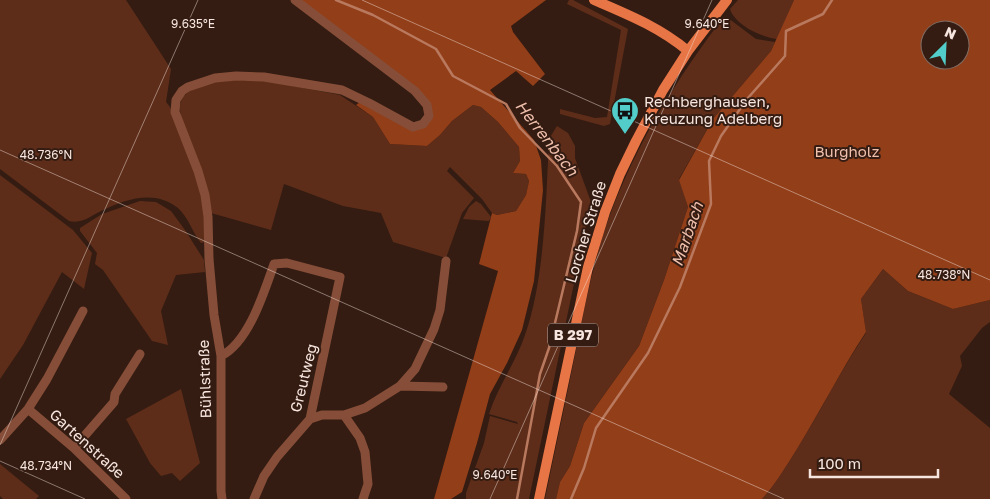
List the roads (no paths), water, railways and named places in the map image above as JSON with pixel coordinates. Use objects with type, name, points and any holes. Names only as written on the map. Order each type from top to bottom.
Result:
[{"type":"main road","points":[[594,0],[637,18],[670,36],[688,51]]},
{"type":"main road","name":"Lorcher Straße","points":[[539,499],[588,267],[605,212],[639,134],[663,90],[688,51],[727,0]]},
{"type":"street","name":"Bühlstraße","points":[[222,499],[220,491],[221,356],[214,315],[209,259],[208,217],[205,195],[198,171],[175,112],[176,100],[188,87],[215,78],[229,76],[264,77],[342,90],[369,102],[404,124],[413,127],[423,124],[428,116],[427,105],[416,91],[295,0]]},
{"type":"street","points":[[310,419],[322,415],[344,416],[364,408],[400,386],[415,369],[434,329],[440,310],[446,260]]},
{"type":"street","name":"Greutweg","points":[[221,356],[230,352],[250,324],[274,264],[287,262],[340,277],[310,419],[277,457],[264,476],[254,499]]},
{"type":"street","points":[[0,440],[28,410],[47,379],[83,311]]},
{"type":"street","points":[[74,448],[114,402],[115,394],[140,354]]},
{"type":"street","points":[[400,386],[443,387]]},
{"type":"street","name":"Gartenstraße","points":[[28,410],[74,448],[126,499]]},
{"type":"street","points":[[344,416],[360,438],[365,452],[368,484],[363,499]]},
{"type":"waterway","name":"Herrenbach","points":[[336,0],[373,15],[436,49],[453,76],[506,104],[520,128],[557,166],[581,202],[577,231],[549,348],[540,374],[517,499]]},
{"type":"waterway","name":"Marbach","points":[[571,499],[584,468],[596,428],[648,353],[680,287],[711,204],[709,161],[721,136],[747,99],[785,56],[786,31],[823,14],[832,0]]},
{"type":"place","name":"Rechberghausen, Kreuzung Adelberg","points":[[625,135]]},
{"type":"park label","name":"Burgholz","points":[[847,152]]}]
